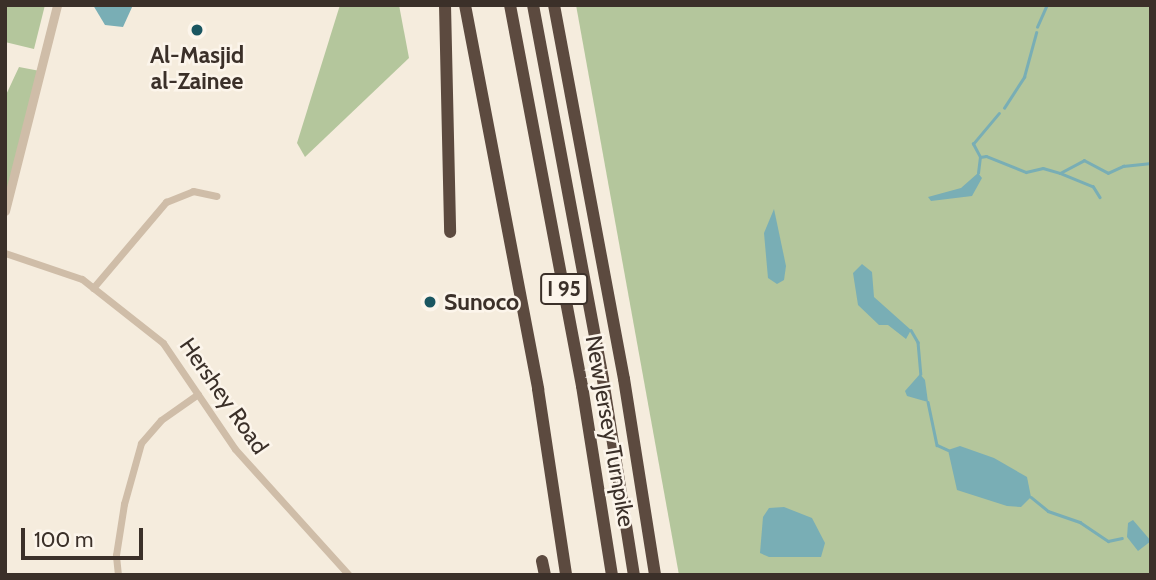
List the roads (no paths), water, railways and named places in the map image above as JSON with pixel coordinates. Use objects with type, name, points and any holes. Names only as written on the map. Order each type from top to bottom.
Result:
[{"type":"highway","points":[[445,5],[450,232]]},
{"type":"highway","name":"I 95","points":[[465,5],[538,389],[566,575]]},
{"type":"highway","name":"New Jersey Turnpike","points":[[510,5],[579,373],[612,575]]},
{"type":"highway","name":"New Jersey Turnpike","points":[[533,5],[599,354],[634,575]]},
{"type":"highway","name":"New Jersey Turnpike","points":[[554,5],[622,366],[655,575]]},
{"type":"street","points":[[5,211],[58,5]]},
{"type":"street","points":[[93,288],[166,202],[193,191],[216,196]]},
{"type":"street","name":"Hershey Road","points":[[5,253],[82,279],[163,343],[257,476],[349,575]]},
{"type":"street","points":[[118,575],[116,555],[124,504],[141,443],[161,420],[198,394]]},
{"type":"water","points":[[93,5],[133,5],[123,27],[105,25]]},
{"type":"water","points":[[978,173],[982,178],[972,196],[931,201],[928,197],[961,188]]},
{"type":"water","points":[[774,209],[786,266],[784,280],[777,284],[768,278],[764,233]]},
{"type":"water","points":[[862,264],[872,272],[874,297],[911,330],[906,339],[888,325],[879,325],[858,305],[853,273]]},
{"type":"water","points":[[920,374],[925,380],[928,402],[907,396],[905,391]]},
{"type":"water","points":[[960,446],[994,458],[1027,477],[1031,497],[1021,507],[1007,506],[957,490],[948,450]]},
{"type":"water","points":[[784,507],[812,518],[825,543],[821,557],[769,557],[760,553],[763,517],[769,508]]},
{"type":"water","points":[[1133,520],[1151,541],[1138,551],[1127,537],[1128,523]]},
{"type":"waterway","points":[[1037,27],[1047,5]]},
{"type":"waterway","points":[[1004,108],[1024,77],[1036,33]]},
{"type":"waterway","points":[[980,157],[973,144],[999,113]]},
{"type":"waterway","points":[[978,173],[980,157],[986,156],[1026,172],[1043,168],[1060,173],[1084,160],[1108,173],[1123,166],[1151,163]]},
{"type":"waterway","points":[[1060,173],[1093,186],[1100,197]]},
{"type":"waterway","points":[[911,330],[918,342],[921,374]]},
{"type":"waterway","points":[[928,402],[937,445],[948,450]]},
{"type":"waterway","points":[[1031,497],[1048,511],[1080,522],[1108,541],[1122,538]]},
{"type":"place","name":"Al-Masjid al-Zainee","points":[[197,30]]},
{"type":"place","name":"Sunoco","points":[[430,302]]}]
